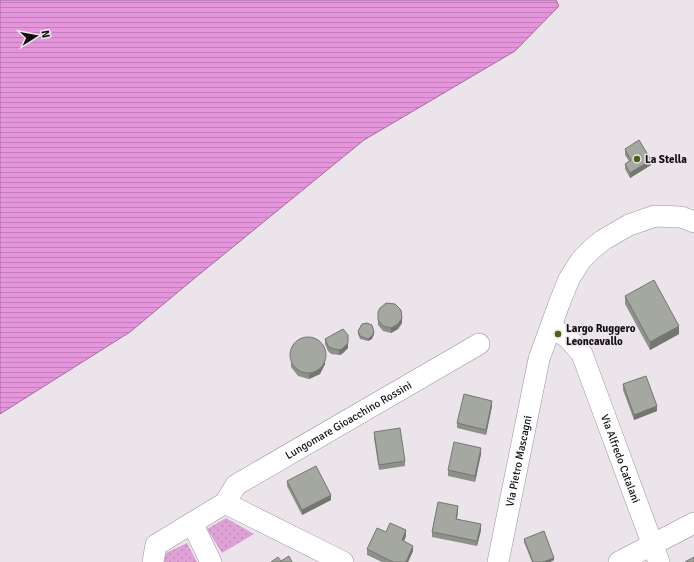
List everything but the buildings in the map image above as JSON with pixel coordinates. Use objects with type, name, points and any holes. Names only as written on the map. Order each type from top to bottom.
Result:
[{"type":"street","points":[[551,327],[569,279],[581,260],[603,240],[622,229],[655,216],[688,219]]},
{"type":"street","name":"Via Alfredo Catalani","points":[[551,327],[568,338],[582,354],[656,553]]},
{"type":"street","name":"Via Pietro Mascagni","points":[[498,562],[539,360],[551,327]]},
{"type":"street","name":"Lungomare Gioacchino Rossini","points":[[225,503],[236,485],[479,344]]},
{"type":"street","points":[[155,553],[192,523],[225,503],[343,562]]},
{"type":"street","points":[[192,523],[211,562]]},
{"type":"street","points":[[619,562],[656,553],[694,523]]},
{"type":"shaded area","points":[[0,0],[556,0],[559,6],[515,51],[364,140],[130,332],[0,414]]},
{"type":"shaded area","points":[[226,518],[254,534],[222,553],[207,529]]},
{"type":"shaded area","points":[[187,543],[197,562],[164,562],[166,553]]},
{"type":"place","name":"La Stella","points":[[637,159]]},
{"type":"place","name":"Largo Ruggero Leoncavallo","points":[[558,334]]}]
